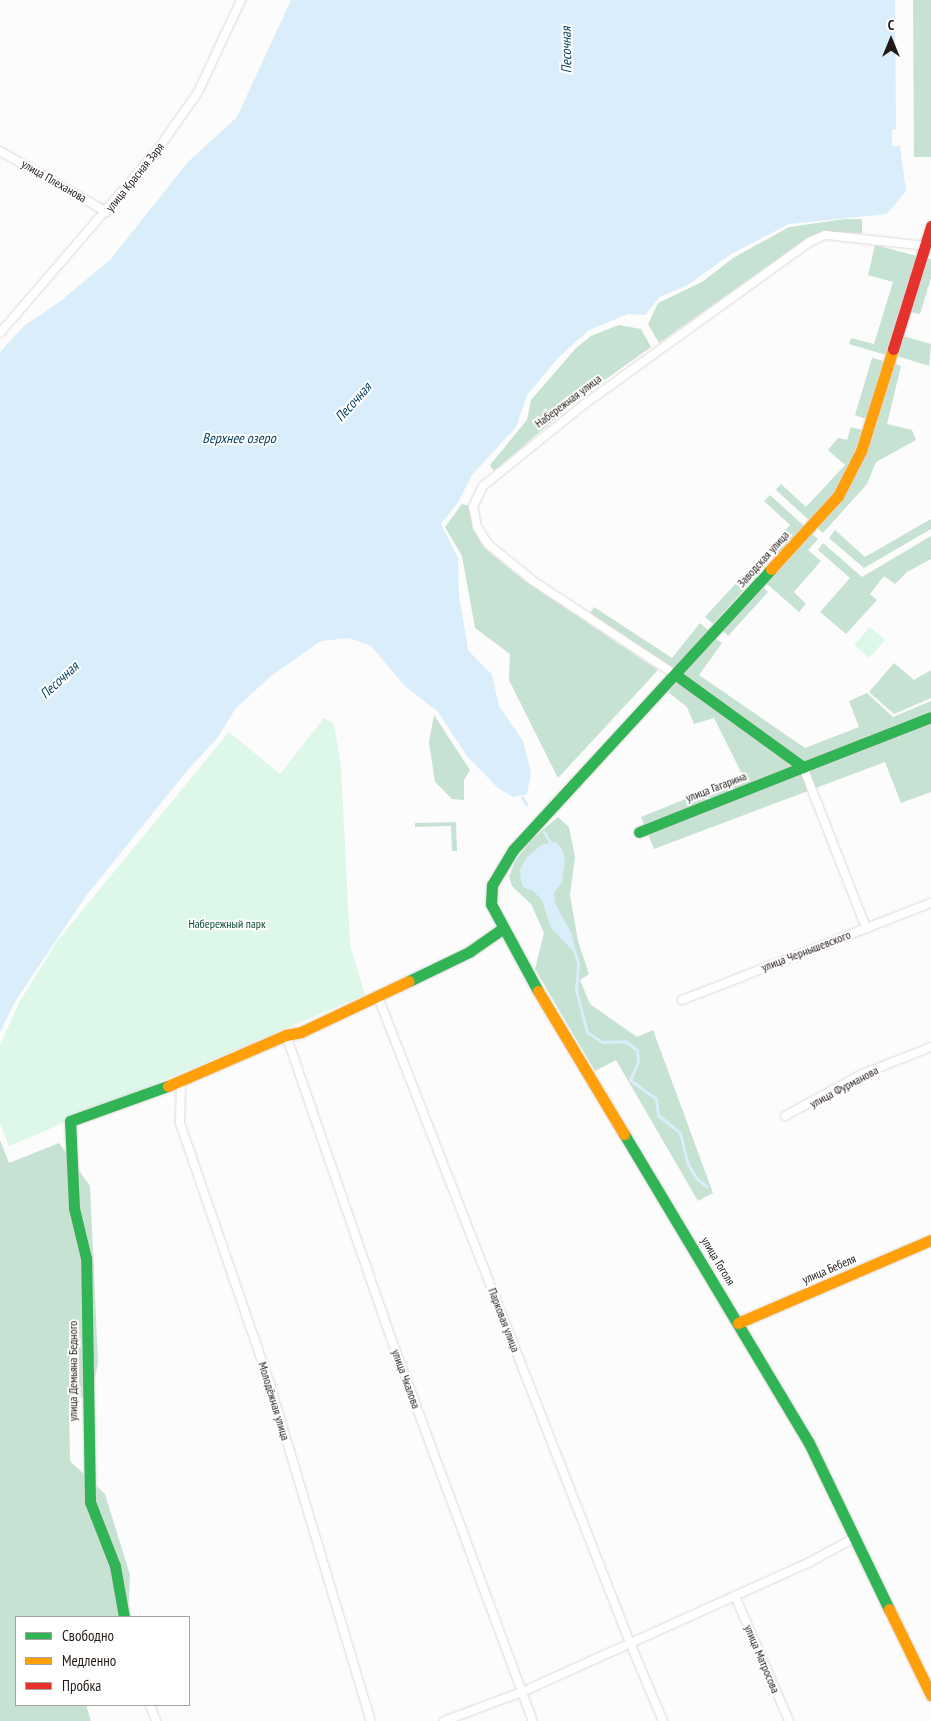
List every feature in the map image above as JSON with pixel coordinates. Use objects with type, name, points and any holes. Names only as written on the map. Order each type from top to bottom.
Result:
[{"type":"main road","name":"Заводская улица","points":[[514,850],[838,496],[854,469],[929,246],[931,226]]},
{"type":"main road","points":[[676,675],[803,768]]},
{"type":"main road","name":"улица Гагарина","points":[[639,832],[931,717]]},
{"type":"main road","name":"улица Гоголя","points":[[514,850],[492,885],[491,904],[502,929],[809,1443],[931,1695]]},
{"type":"main road","points":[[182,1082],[286,1035],[301,1032],[378,997],[469,952],[502,929]]},
{"type":"main road","name":"улица Демьяна Бедного","points":[[124,1616],[114,1566],[90,1502],[86,1258],[74,1208],[70,1121],[182,1082]]},
{"type":"main road","name":"улица Бебеля","points":[[738,1323],[930,1242]]},
{"type":"street","name":"улица Красная Заря","points":[[0,333],[107,212],[158,149],[198,92],[241,0]]},
{"type":"street","name":"улица Плеханова","points":[[0,152],[107,212]]},
{"type":"street","name":"Набережная улица","points":[[676,675],[532,580],[488,544],[477,527],[474,507],[483,486],[586,404],[809,242],[825,235],[929,246]]},
{"type":"street","points":[[803,768],[866,928]]},
{"type":"street","name":"улица Чернышевского","points":[[682,1000],[931,903]]},
{"type":"street","name":"Парковая улица","points":[[378,997],[630,1643],[663,1721]]},
{"type":"street","name":"улица Чкалова","points":[[286,1035],[391,1338],[533,1721]]},
{"type":"street","name":"улица Фурманова","points":[[785,1116],[860,1075],[931,1047]]},
{"type":"street","name":"Молодёжная улица","points":[[182,1082],[180,1123],[270,1385],[371,1721]]},
{"type":"street","points":[[444,1721],[522,1692],[735,1596],[854,1538]]},
{"type":"street","name":"улица Матросова","points":[[735,1596],[789,1721]]},
{"type":"street","points":[[150,1706],[156,1721]]},
{"type":"green space","points":[[913,0],[931,0],[931,157],[914,157]]},
{"type":"green space","points":[[845,219],[862,219],[862,233],[824,232],[807,238],[659,343],[648,324],[658,303],[702,282],[733,258],[789,227]]},
{"type":"green space","points":[[875,245],[917,256],[886,355],[849,344],[851,338],[874,344],[893,282],[868,275]]},
{"type":"green space","points":[[928,258],[931,259],[931,278],[920,314],[911,312]]},
{"type":"green space","points":[[619,325],[641,329],[651,347],[581,397],[495,470],[492,469],[490,465],[527,420],[531,400],[576,348],[591,336]]},
{"type":"green space","points":[[903,336],[931,344],[929,366],[897,356]]},
{"type":"green space","points":[[872,358],[884,361],[866,419],[855,415]]},
{"type":"green space","points":[[892,363],[901,366],[887,424],[912,430],[916,440],[876,462],[867,484],[823,533],[816,527],[842,498],[859,470]]},
{"type":"green space","points":[[851,427],[862,430],[850,466],[835,493],[810,521],[776,490],[781,484],[806,507],[845,465],[828,450],[838,438],[847,440]]},
{"type":"green space","points":[[770,495],[804,526],[775,557],[768,550],[790,525],[764,501]]},
{"type":"green space","points":[[462,504],[469,506],[473,529],[484,548],[526,582],[658,670],[558,778],[509,680],[510,654],[475,628],[462,556],[445,527]]},
{"type":"green space","points":[[931,519],[931,529],[864,568],[829,538],[835,530],[865,557]]},
{"type":"green space","points":[[811,533],[818,539],[808,550],[821,561],[794,592],[806,604],[799,612],[766,583]]},
{"type":"green space","points":[[931,536],[931,559],[907,572],[895,584],[884,576],[870,594],[877,600],[846,634],[820,612],[850,578],[818,550],[823,543],[862,577]]},
{"type":"green space","points":[[748,570],[755,577],[713,624],[705,617]]},
{"type":"green space","points":[[762,586],[768,592],[728,636],[722,630]]},
{"type":"green space","points":[[594,607],[672,658],[700,623],[708,630],[675,669],[590,613]]},
{"type":"green space","points":[[870,627],[885,640],[869,658],[854,645]]},
{"type":"green space","points":[[715,638],[722,643],[699,675],[805,748],[859,727],[849,701],[867,693],[893,717],[931,701],[931,792],[901,803],[885,762],[654,849],[641,817],[743,776],[714,718],[694,724],[687,707],[668,692]]},
{"type":"green space","points":[[894,663],[914,680],[931,670],[931,698],[894,714],[869,692]]},
{"type":"green space","points":[[434,715],[470,770],[464,780],[464,800],[452,799],[435,782],[429,742]]},
{"type":"green space","name":"Набережный парк","points":[[324,718],[334,724],[341,767],[350,945],[365,995],[9,1146],[0,1124],[0,1045],[20,1001],[58,940],[229,732],[280,774]]},
{"type":"green space","points":[[558,817],[569,827],[575,857],[570,895],[578,941],[589,974],[580,980],[590,1004],[637,1037],[653,1030],[713,1193],[698,1201],[616,1060],[595,1071],[535,969],[544,933],[531,904],[512,886],[509,877],[515,861],[531,840]]},
{"type":"green space","points":[[456,822],[457,851],[452,851],[451,826],[415,827],[415,823]]},
{"type":"green space","points":[[0,1140],[9,1163],[59,1143],[90,1186],[98,1363],[92,1392],[69,1402],[70,1461],[105,1494],[130,1575],[128,1616],[15,1616],[15,1706],[86,1706],[91,1721],[0,1721]]},
{"type":"water","name":"Верхнее озеро","points":[[291,0],[895,0],[896,129],[892,130],[892,146],[900,146],[906,191],[887,214],[789,224],[731,254],[688,285],[660,297],[645,315],[628,314],[589,330],[558,358],[527,395],[516,427],[472,475],[459,501],[441,524],[458,558],[459,595],[468,650],[492,675],[499,706],[523,741],[531,772],[527,794],[513,797],[497,787],[467,756],[438,712],[405,686],[371,646],[349,638],[321,641],[271,676],[236,708],[218,737],[186,772],[86,896],[16,1000],[0,1032],[0,352],[24,326],[58,303],[110,260],[188,162],[237,117]]},
{"type":"water","points":[[556,842],[563,851],[565,862],[562,882],[554,893],[555,903],[572,935],[576,954],[551,928],[542,900],[533,891],[523,887],[521,882],[520,870],[527,857],[541,845]]},
{"type":"waterway","points":[[522,797],[526,804]]},
{"type":"waterway","points":[[544,832],[551,844]]},
{"type":"waterway","points":[[574,950],[578,963],[576,990],[587,1032],[602,1042],[625,1041],[637,1050],[638,1062],[630,1080],[656,1099],[658,1115],[680,1133],[688,1164],[696,1178],[707,1187]]},
{"type":"traffic: fast","points":[[538,991],[491,904],[492,885],[513,850],[771,569]]},
{"type":"traffic: fast","points":[[676,675],[803,767],[931,717]]},
{"type":"traffic: fast","points":[[639,832],[803,767]]},
{"type":"traffic: fast","points":[[409,981],[469,952],[502,929]]},
{"type":"traffic: fast","points":[[124,1616],[115,1566],[90,1502],[86,1258],[74,1208],[70,1121],[168,1086]]},
{"type":"traffic: fast","points":[[624,1134],[809,1443],[889,1609]]},
{"type":"traffic: slow","points":[[771,569],[838,496],[861,451],[893,349]]},
{"type":"traffic: slow","points":[[168,1086],[286,1035],[301,1032],[409,981]]},
{"type":"traffic: slow","points":[[538,991],[624,1134]]},
{"type":"traffic: slow","points":[[738,1323],[931,1240]]},
{"type":"traffic: slow","points":[[889,1609],[931,1695]]},
{"type":"traffic: jam","points":[[893,349],[931,226]]},
{"type":"water label","name":"Песочная","points":[[566,50]]},
{"type":"water label","name":"Песочная","points":[[353,402]]},
{"type":"water label","name":"Песочная","points":[[59,680]]}]
